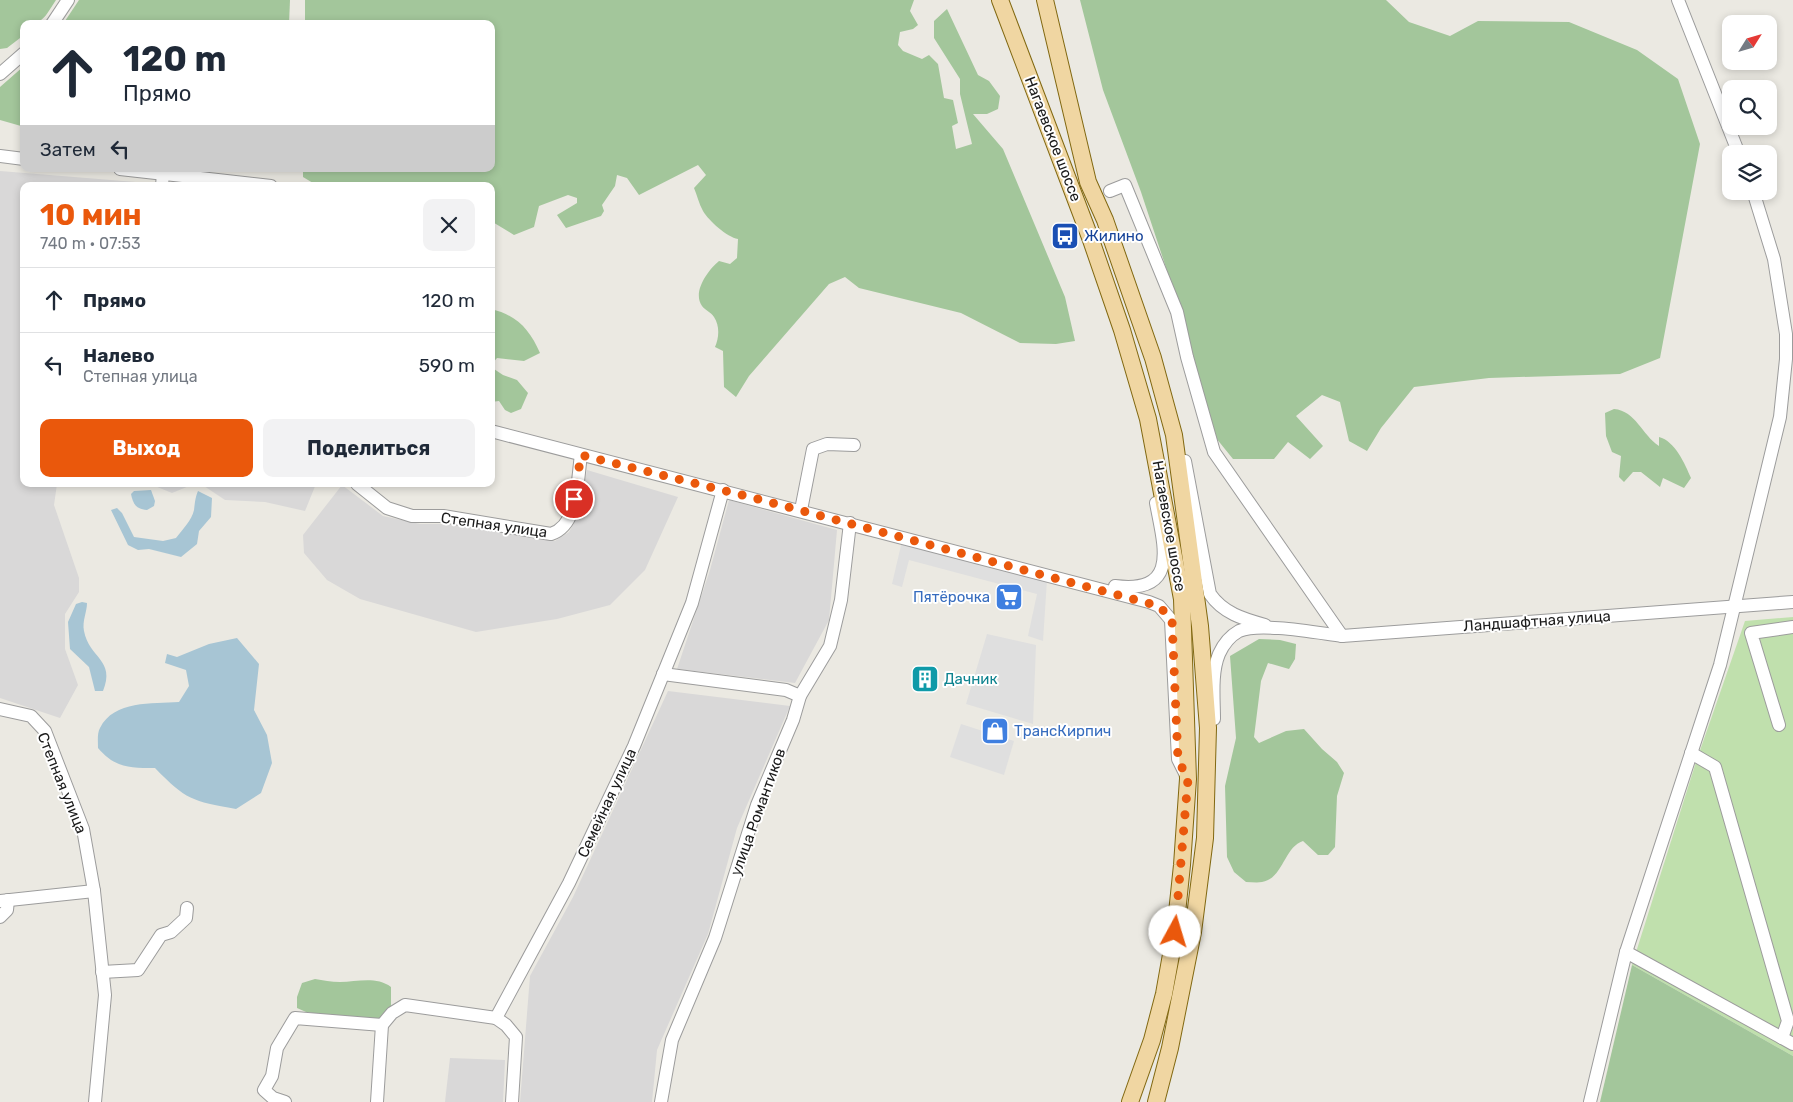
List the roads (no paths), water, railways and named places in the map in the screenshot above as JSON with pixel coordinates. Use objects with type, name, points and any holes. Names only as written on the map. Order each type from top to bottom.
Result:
[{"type":"main road","name":"Нагаевское шоссе","points":[[1000,0],[1119,321],[1148,419],[1182,599],[1188,779],[1175,932],[1157,1022],[1130,1102]]},
{"type":"main road","points":[[1007,0],[1040,90],[1043,114]]},
{"type":"main road","points":[[1034,0],[1058,80],[1067,100]]},
{"type":"main road","name":"Нагаевское шоссе","points":[[1045,0],[1067,100],[1088,182],[1105,220],[1153,358],[1174,435],[1191,546],[1201,635],[1208,728],[1205,838],[1192,941],[1172,1040],[1156,1102]]},
{"type":"street","points":[[55,20],[68,0]]},
{"type":"street","points":[[1678,0],[1735,145]]},
{"type":"street","points":[[0,69],[20,55]]},
{"type":"street","points":[[0,74],[20,56]]},
{"type":"street","points":[[0,156],[20,158]]},
{"type":"street","points":[[131,172],[162,180],[198,182]]},
{"type":"street","points":[[1110,191],[1125,185],[1177,312],[1187,358],[1214,452],[1342,636]]},
{"type":"street","points":[[1590,1102],[1626,952],[1720,664],[1736,605],[1780,417],[1786,359],[1786,334],[1774,259],[1756,200]]},
{"type":"street","points":[[1088,586],[1144,587],[1155,581],[1160,572],[1163,547],[1144,438],[1148,419]]},
{"type":"street","points":[[495,432],[801,510],[1159,606],[1172,620],[1178,760],[1188,779]]},
{"type":"street","points":[[1174,435],[1184,450],[1210,594],[1218,606],[1231,614],[1282,629]]},
{"type":"street","points":[[801,510],[813,449],[827,444],[854,445]]},
{"type":"street","name":"Степная улица","points":[[361,487],[387,508],[412,516],[443,516],[550,534],[560,531],[573,511],[581,455]]},
{"type":"street","name":"Семейная улица","points":[[496,1018],[569,883],[634,746],[692,602],[723,490]]},
{"type":"street","name":"улица Романтиков","points":[[661,1102],[672,1040],[715,938],[758,805],[793,720],[800,696],[830,646],[841,600],[850,523]]},
{"type":"street","name":"Ландшафтная улица","points":[[1282,629],[1342,636],[1793,602]]},
{"type":"street","points":[[1779,725],[1751,633],[1793,627]]},
{"type":"street","points":[[1205,838],[1213,812],[1214,677],[1218,655],[1230,637],[1240,631],[1257,628],[1282,629]]},
{"type":"street","points":[[663,674],[786,690],[800,696]]},
{"type":"street","name":"Степная улица","points":[[0,709],[31,716],[45,731],[82,829],[94,891],[105,995],[95,1102]]},
{"type":"street","points":[[1626,952],[1788,1041],[1788,1021],[1715,767],[1691,753]]},
{"type":"street","points":[[0,917],[7,910],[4,901],[94,891]]},
{"type":"street","points":[[102,972],[138,970],[161,935],[171,932],[186,918],[187,908]]},
{"type":"street","points":[[377,1102],[382,1025],[392,1013],[405,1005],[496,1018],[506,1025],[516,1036],[512,1102]]},
{"type":"street","points":[[285,1102],[273,1098],[264,1090],[272,1076],[277,1048],[295,1018],[382,1025]]},
{"type":"water","points":[[151,490],[155,501],[154,506],[147,510],[136,505],[131,494],[134,491]]},
{"type":"water","points":[[198,491],[212,498],[211,517],[199,531],[197,544],[181,557],[149,549],[138,550],[128,545],[111,510],[117,508],[122,513],[134,537],[163,541],[176,538],[186,525],[193,514]]},
{"type":"water","points":[[87,603],[84,631],[87,640],[106,672],[103,691],[95,691],[89,667],[70,649],[68,622],[76,604]]},
{"type":"water","points":[[237,638],[259,664],[254,710],[267,735],[272,763],[261,793],[236,809],[209,804],[183,793],[155,768],[130,767],[117,763],[104,755],[98,748],[99,730],[106,719],[114,712],[135,705],[179,702],[189,686],[186,670],[165,663],[167,654],[177,657],[209,644]]},
{"type":"place","name":"Жилино","points":[[1065,236]]},
{"type":"place","name":"Пятёрочка","points":[[1009,597]]},
{"type":"place","name":"Дачник","points":[[925,679]]},
{"type":"place","name":"ТрансКирпич","points":[[995,731]]}]
